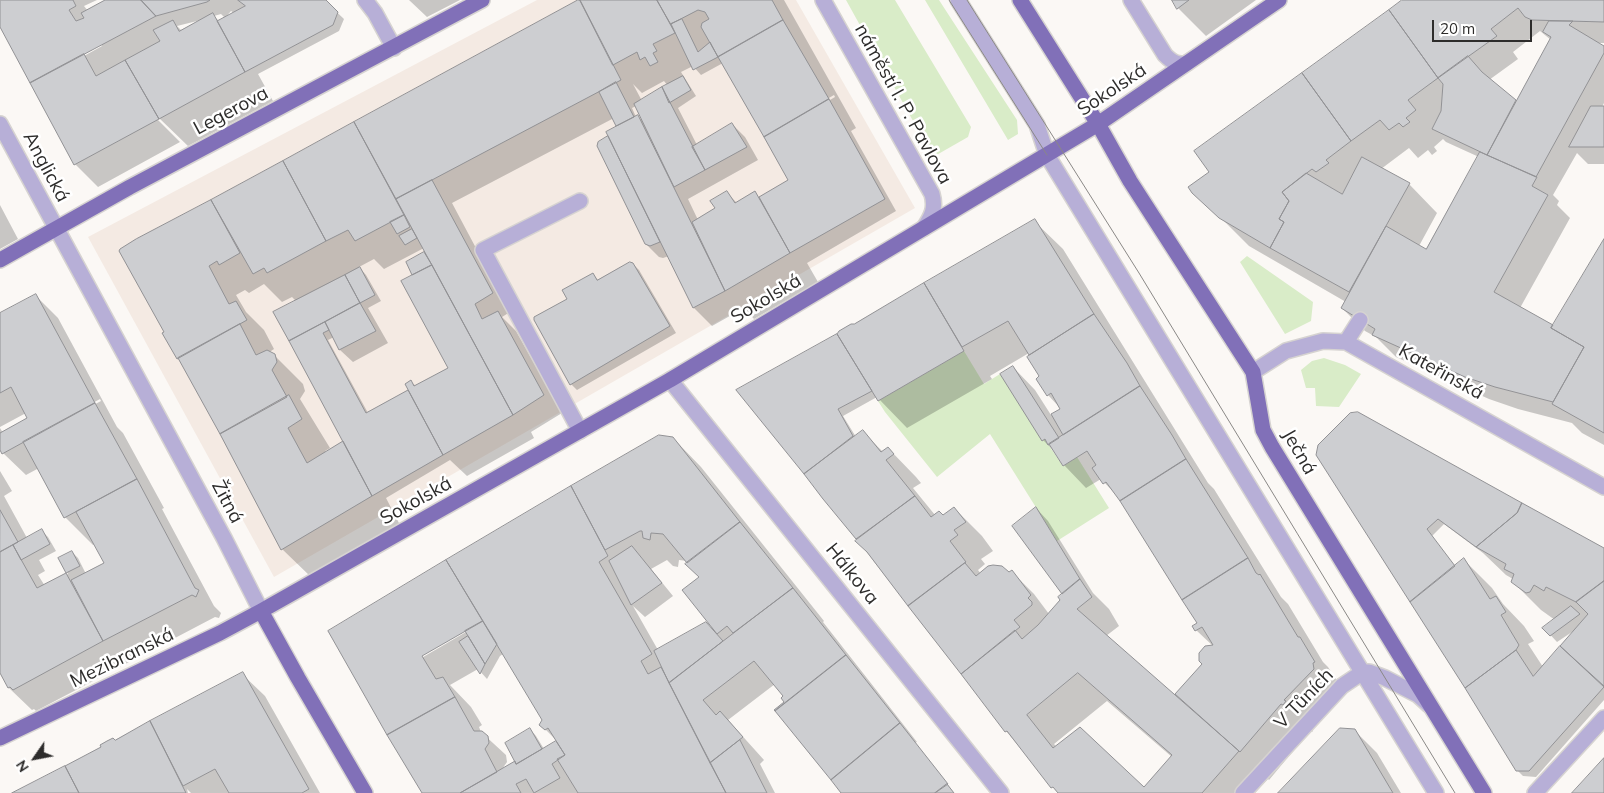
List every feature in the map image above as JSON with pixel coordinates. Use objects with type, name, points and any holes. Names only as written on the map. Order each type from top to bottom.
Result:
[{"type":"main road","name":"Legerova","points":[[0,260],[130,187],[482,0]]},
{"type":"main road","points":[[1020,0],[1098,124]]},
{"type":"main road","name":"Sokolská","points":[[261,611],[670,380],[1098,124],[1279,0]]},
{"type":"main road","name":"Ječná","points":[[1098,124],[1130,180],[1253,372],[1263,430],[1272,447],[1484,793]]},
{"type":"main road","name":"Mezibranská","points":[[2,736],[220,633],[261,611]]},
{"type":"main road","name":"Žitná","points":[[261,611],[365,793]]},
{"type":"street","points":[[365,0],[375,13],[394,48]]},
{"type":"street","name":"náměstí I. P. Pavlova","points":[[823,0],[932,194],[934,210],[924,228]]},
{"type":"street","points":[[958,0],[1037,125],[1048,154],[1436,793]]},
{"type":"street","points":[[1131,0],[1165,55],[1172,62],[1182,65],[1187,63]]},
{"type":"street","name":"Anglická","points":[[0,124],[57,229]]},
{"type":"street","points":[[580,201],[483,250],[580,431]]},
{"type":"street","name":"Žitná","points":[[57,229],[224,538],[261,611]]},
{"type":"street","points":[[1346,342],[1360,320]]},
{"type":"street","name":"Kateřinská","points":[[1253,372],[1286,351],[1323,341],[1346,342],[1604,487]]},
{"type":"street","name":"Hálkova","points":[[670,380],[1001,793]]},
{"type":"street","name":"V Tůních","points":[[1244,793],[1342,686],[1363,672],[1370,672],[1385,678],[1418,695],[1432,708]]},
{"type":"street","points":[[1535,793],[1604,718]]},
{"type":"shaded area","points":[[537,0],[796,0],[915,208],[274,577],[88,237]]},
{"type":"green space","points":[[846,0],[895,0],[971,127],[968,137],[933,157]]},
{"type":"green space","points":[[925,0],[939,0],[1017,120],[1018,134],[1008,140]]},
{"type":"green space","points":[[1247,256],[1313,302],[1311,321],[1285,334],[1240,262]]},
{"type":"green space","points":[[964,351],[984,384],[1000,374],[1063,466],[1077,457],[1109,508],[1057,541],[990,434],[937,477],[878,401]]},
{"type":"green space","points":[[1324,358],[1345,365],[1361,374],[1339,407],[1316,406],[1315,388],[1306,388],[1301,370],[1312,361]]},
{"type":"building","points":[[1,0],[73,0],[76,6],[69,10],[76,21],[84,18],[81,13],[105,0],[141,0],[156,16],[30,83],[0,27]]},
{"type":"building","points":[[141,0],[210,0],[156,16]]},
{"type":"building","points":[[238,0],[326,0],[338,12],[333,25],[245,72],[217,21],[245,6]]},
{"type":"building","points":[[580,0],[621,80],[396,199],[354,122]]},
{"type":"building","points":[[580,0],[657,0],[675,33],[653,44],[657,51],[653,53],[658,62],[650,66],[645,57],[640,60],[637,52],[613,65]]},
{"type":"building","points":[[657,0],[772,0],[783,20],[718,57],[701,27],[702,23],[709,19],[705,12],[698,10],[671,24]]},
{"type":"building","points":[[1172,0],[1189,0],[1177,9]]},
{"type":"building","points":[[1402,0],[1604,0],[1604,22],[1532,20],[1525,17],[1518,8],[1491,29],[1497,36],[1438,78],[1389,10]]},
{"type":"building","points":[[1389,10],[1438,78],[1408,100],[1416,110],[1406,118],[1410,122],[1403,127],[1399,123],[1389,130],[1380,120],[1351,141],[1302,73]]},
{"type":"building","points":[[213,13],[245,72],[159,119],[125,60],[160,41],[153,30],[173,20],[179,31]]},
{"type":"building","points":[[682,19],[698,52],[710,42],[718,57],[693,70],[671,24]]},
{"type":"building","points":[[783,20],[829,99],[764,137],[718,57]]},
{"type":"building","points":[[1549,21],[1573,21],[1569,25],[1604,46],[1604,53],[1536,177],[1487,155],[1551,37],[1543,32]]},
{"type":"building","points":[[84,54],[96,76],[125,60],[159,119],[74,165],[30,83]]},
{"type":"building","points":[[1468,56],[1482,72],[1516,100],[1487,155],[1432,129],[1441,111],[1443,84],[1438,78]]},
{"type":"building","points":[[1302,73],[1351,141],[1326,160],[1329,163],[1316,172],[1312,169],[1282,192],[1289,201],[1279,219],[1284,222],[1270,248],[1219,218],[1192,193],[1188,187],[1209,172],[1194,151]]},
{"type":"building","points":[[683,76],[691,90],[669,103],[662,87]]},
{"type":"building","points":[[616,82],[634,117],[616,126],[599,92]]},
{"type":"building","points":[[662,87],[705,170],[674,187],[634,104]]},
{"type":"building","points":[[829,99],[885,199],[790,253],[759,197],[788,180],[764,137]]},
{"type":"building","points":[[1591,106],[1604,106],[1604,147],[1569,147]]},
{"type":"building","points":[[638,115],[725,291],[693,308],[606,132]]},
{"type":"building","points":[[354,122],[404,215],[355,241],[348,230],[326,241],[283,161]]},
{"type":"building","points":[[732,123],[747,147],[705,170],[692,147]]},
{"type":"building","points":[[608,136],[660,242],[650,246],[645,244],[597,146],[598,142]]},
{"type":"building","points":[[1480,152],[1537,177],[1532,186],[1548,195],[1494,292],[1553,325],[1551,328],[1584,347],[1553,402],[1465,377],[1372,335],[1375,329],[1341,308],[1386,226],[1426,249]]},
{"type":"building","points":[[1362,157],[1410,183],[1349,292],[1270,248],[1284,222],[1279,219],[1289,201],[1282,192],[1306,173],[1342,194]]},
{"type":"building","points":[[283,161],[326,241],[267,273],[264,268],[253,274],[211,200]]},
{"type":"building","points":[[432,180],[493,293],[475,304],[482,319],[498,311],[544,395],[513,415],[396,199]]},
{"type":"building","points":[[727,191],[735,203],[755,191],[790,253],[725,291],[692,222],[715,208],[710,201]]},
{"type":"building","points":[[211,200],[240,253],[219,265],[217,261],[209,266],[229,304],[236,301],[247,320],[177,359],[119,251],[136,239]]},
{"type":"building","points":[[404,215],[410,227],[397,234],[390,222]]},
{"type":"building","points":[[1035,219],[1094,314],[1029,355],[1008,321],[962,347],[924,283]]},
{"type":"building","points":[[412,229],[417,238],[405,245],[399,236]]},
{"type":"building","points":[[1604,239],[1604,433],[1552,404],[1584,347],[1551,328]]},
{"type":"building","points":[[424,252],[432,265],[412,275],[406,262]]},
{"type":"building","points":[[630,262],[633,263],[670,326],[570,385],[534,317],[567,299],[562,290],[593,273],[597,280]]},
{"type":"building","points":[[432,265],[513,415],[443,455],[405,384],[411,380],[414,386],[448,368],[401,281]]},
{"type":"building","points":[[360,267],[375,295],[360,303],[345,275]]},
{"type":"building","points":[[345,275],[360,303],[289,341],[273,312]]},
{"type":"building","points":[[924,283],[964,351],[878,401],[837,334],[839,331]]},
{"type":"building","points":[[36,294],[95,403],[2,454],[0,450],[0,433],[27,418],[11,387],[0,393],[0,313]]},
{"type":"building","points":[[360,303],[376,331],[339,350],[325,322]]},
{"type":"building","points":[[1094,314],[1140,386],[1063,435],[1051,414],[1060,409],[1051,393],[1047,396],[1036,379],[1039,376],[1027,357]]},
{"type":"building","points":[[325,322],[329,330],[323,333],[366,413],[408,390],[443,455],[372,496],[289,341]]},
{"type":"building","points":[[240,324],[256,355],[267,350],[275,354],[277,362],[272,370],[287,397],[220,434],[178,358]]},
{"type":"building","points":[[837,334],[872,391],[838,409],[853,436],[804,474],[736,390]]},
{"type":"building","points":[[1013,366],[1059,438],[1048,445],[1045,439],[1042,441],[1000,374]]},
{"type":"building","points":[[1140,386],[1186,459],[1120,501],[1106,482],[1103,484],[1092,468],[1096,465],[1087,451],[1063,466],[1049,444]]},
{"type":"building","points":[[289,395],[302,419],[288,428],[307,463],[343,441],[372,496],[281,550],[220,434]]},
{"type":"building","points":[[95,403],[137,479],[64,518],[23,442]]},
{"type":"building","points":[[1358,412],[1522,503],[1517,513],[1476,547],[1438,519],[1427,529],[1455,566],[1410,602],[1316,455],[1318,445],[1350,413]]},
{"type":"building","points":[[863,430],[881,452],[888,447],[894,454],[886,460],[915,496],[856,539],[804,474]]},
{"type":"building","points":[[659,435],[673,437],[740,522],[687,563],[663,534],[651,533],[650,540],[643,538],[642,531],[640,531],[605,550],[571,486]]},
{"type":"building","points":[[1186,459],[1248,558],[1182,600],[1120,501]]},
{"type":"building","points":[[137,479],[195,588],[199,590],[196,597],[192,595],[103,641],[71,580],[104,563],[76,512]]},
{"type":"building","points":[[571,486],[608,556],[599,562],[652,654],[641,661],[648,674],[661,667],[726,793],[578,793],[557,759],[565,755],[548,728],[545,730],[539,725],[542,720],[446,560]]},
{"type":"building","points":[[915,496],[931,517],[939,511],[943,515],[954,507],[966,522],[954,530],[958,535],[950,541],[966,562],[908,606],[867,552],[855,541]]},
{"type":"building","points":[[1522,503],[1604,548],[1604,581],[1576,602],[1546,587],[1544,591],[1534,585],[1530,592],[1526,593],[1511,582],[1514,574],[1504,569],[1506,564],[1476,547],[1517,513]]},
{"type":"building","points":[[1036,507],[1080,579],[1062,594],[1012,526]]},
{"type":"building","points":[[0,510],[18,542],[0,552]]},
{"type":"building","points":[[740,522],[793,588],[733,633],[727,626],[717,634],[682,590],[699,577],[685,564]]},
{"type":"building","points":[[42,529],[50,544],[21,560],[13,545]]},
{"type":"building","points":[[13,545],[37,588],[66,573],[103,641],[13,690],[10,687],[8,688],[0,673],[0,552]]},
{"type":"building","points":[[632,546],[662,583],[631,605],[609,561]]},
{"type":"building","points":[[72,551],[80,566],[66,573],[58,558]]},
{"type":"building","points":[[1248,558],[1315,662],[1313,663],[1314,669],[1284,700],[1286,701],[1283,705],[1281,704],[1240,752],[1175,694],[1202,664],[1199,661],[1199,653],[1205,646],[1213,645],[1202,627],[1195,631],[1192,626],[1197,623],[1182,600]]},
{"type":"building","points":[[1464,558],[1490,599],[1496,596],[1506,612],[1501,615],[1519,645],[1516,650],[1465,688],[1410,602]]},
{"type":"building","points":[[446,560],[483,621],[422,656],[436,679],[443,677],[455,697],[387,735],[328,631]]},
{"type":"building","points":[[965,563],[976,576],[988,566],[993,565],[1002,566],[1009,572],[1012,570],[1031,595],[1028,598],[1032,605],[1014,620],[1020,627],[961,674],[908,606]]},
{"type":"building","points":[[1080,579],[1092,597],[1077,609],[1239,751],[1202,793],[1058,793],[1053,787],[1051,788],[1007,731],[1005,732],[961,674],[1015,630],[1022,639],[1038,625],[1060,600],[1058,597]],"holes":[[[1078,673],[1172,755],[1144,787],[1080,727],[1053,748],[1027,715]]]},
{"type":"building","points":[[1604,581],[1604,686],[1560,646],[1588,614],[1576,602]]},
{"type":"building","points":[[793,588],[846,655],[775,711],[784,702],[781,698],[783,696],[754,661],[703,700],[716,715],[720,711],[743,737],[710,763],[669,683]]},
{"type":"building","points":[[1571,606],[1580,614],[1550,636],[1542,628]]},
{"type":"building","points":[[483,621],[497,644],[485,664],[465,631]]},
{"type":"building","points":[[706,622],[723,641],[669,683],[654,651]]},
{"type":"building","points":[[468,636],[485,664],[480,674],[459,642]]},
{"type":"building","points":[[1560,646],[1604,687],[1529,771],[1516,771],[1465,688],[1516,650],[1533,676]]},
{"type":"building","points":[[846,655],[900,723],[831,780],[775,711]]},
{"type":"building","points":[[243,672],[309,789],[302,793],[229,793],[215,769],[183,786],[150,721]]},
{"type":"building","points":[[455,697],[474,731],[482,731],[488,736],[489,743],[485,749],[497,772],[460,793],[422,793],[387,735]]},
{"type":"building","points":[[150,721],[186,793],[79,793],[65,766],[101,747],[100,745],[107,741],[113,738],[115,740]]},
{"type":"building","points":[[900,723],[948,784],[935,793],[841,793],[831,780]]},
{"type":"building","points":[[530,728],[542,749],[516,764],[505,743]]},
{"type":"building","points":[[1340,728],[1355,729],[1393,793],[1278,793]]},
{"type":"building","points":[[740,740],[767,793],[726,793],[710,763]]},
{"type":"building","points":[[556,741],[565,755],[552,764],[560,778],[534,793],[526,779],[516,784],[521,793],[460,793],[515,761],[516,764]]},
{"type":"building","points":[[1604,758],[1604,793],[1572,793]]},
{"type":"building","points":[[65,766],[79,793],[12,793]]},
{"type":"building","points":[[947,784],[954,793],[935,793]]},
{"type":"tram line","points":[[949,0],[1047,155]]},
{"type":"tram line","points":[[967,0],[1139,273],[1455,793]]}]
